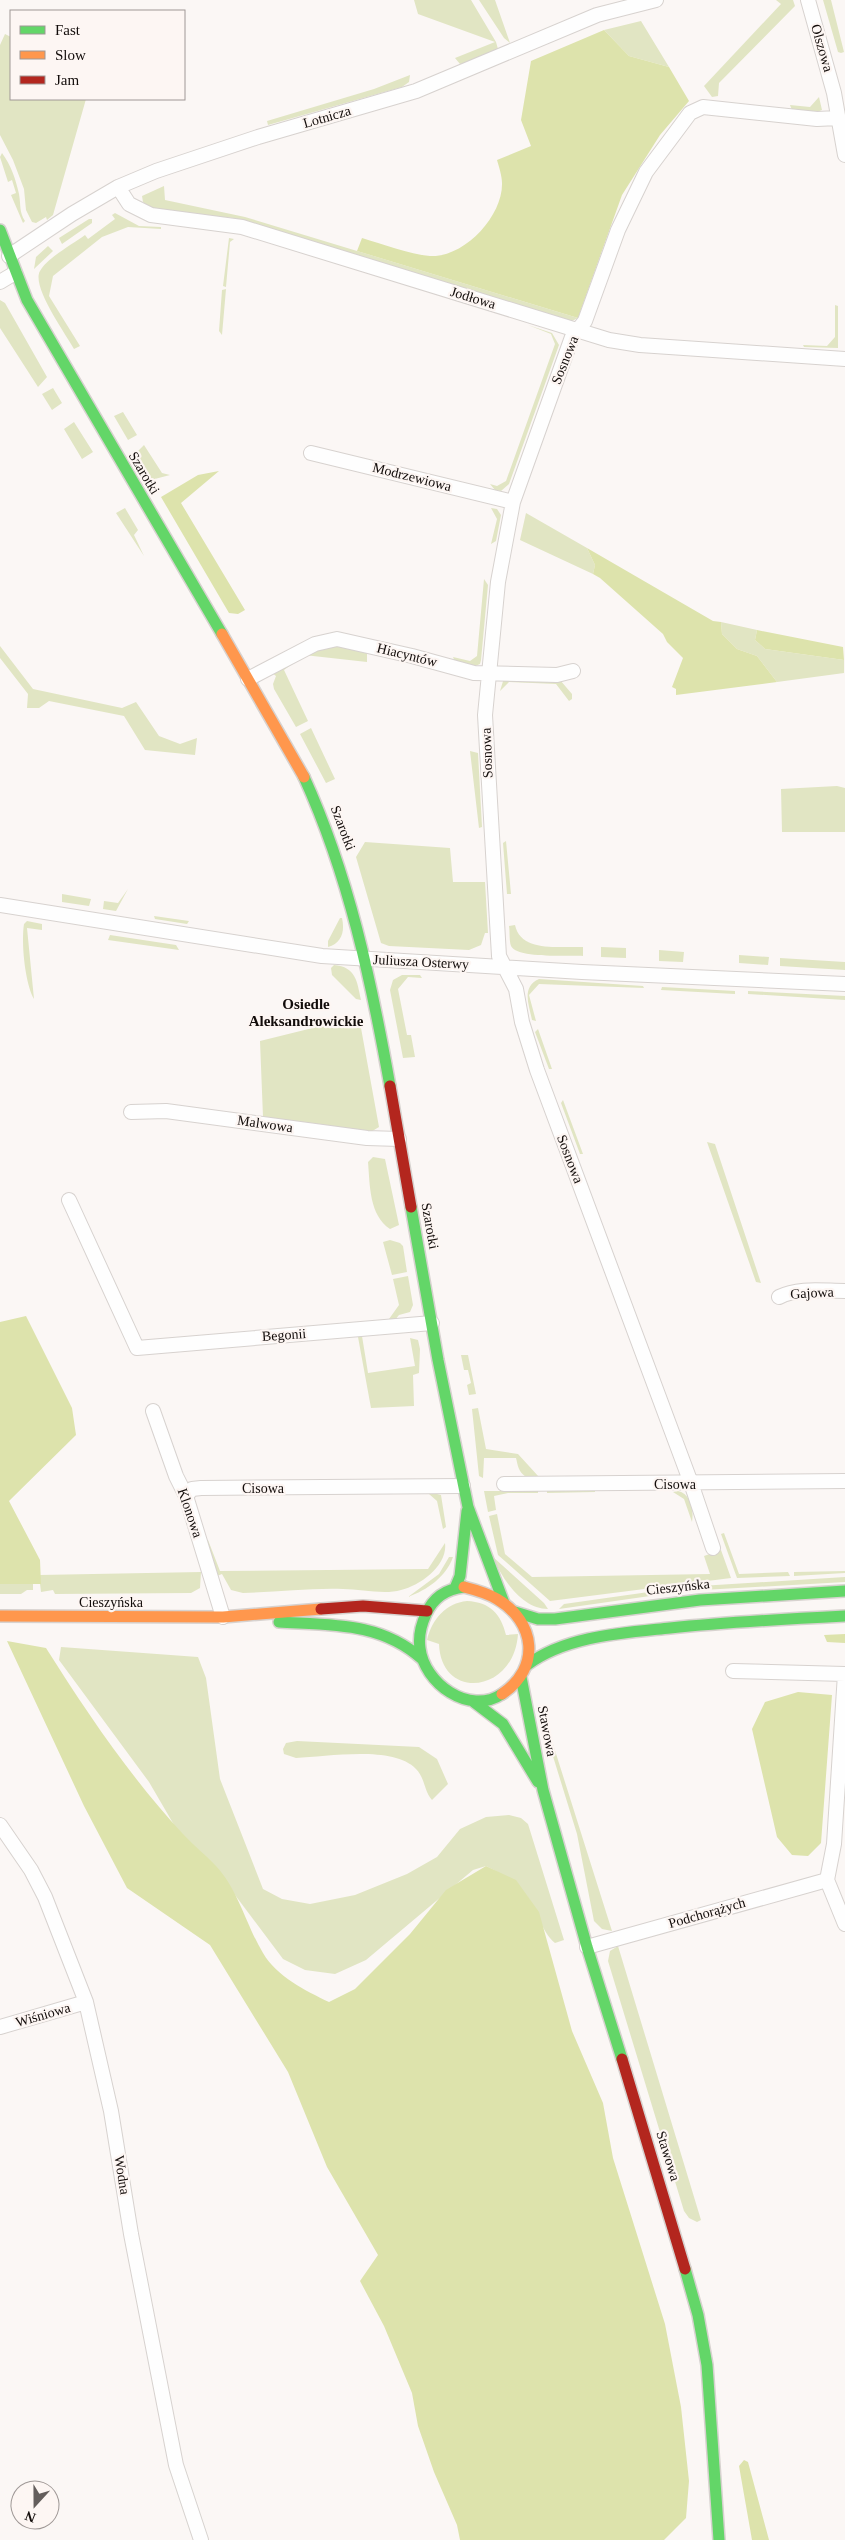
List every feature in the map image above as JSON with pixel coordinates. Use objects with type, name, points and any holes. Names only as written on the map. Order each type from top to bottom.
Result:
[{"type":"street","name":"Lotnicza","points":[[8,256],[72,214],[118,187],[193,158],[416,91],[597,14],[656,0]]},
{"type":"street","name":"Olszowa","points":[[808,0],[834,93],[845,155]]},
{"type":"street","name":"Sosnowa","points":[[713,1548],[537,1070],[522,1022],[516,989],[511,976],[503,966],[496,936],[486,753],[488,675],[498,582],[513,502],[572,337],[585,322],[632,197],[660,151],[690,113],[703,108],[817,119],[838,118]]},
{"type":"street","name":"Jodłowa","points":[[118,187],[130,204],[142,213],[242,227],[609,340],[640,345],[845,359]]},
{"type":"street","name":"Szarotki","points":[[0,230],[8,256],[27,300],[248,679],[322,812],[339,858],[365,958],[463,1486],[468,1507],[494,1581],[504,1603]]},
{"type":"street","points":[[0,282],[15,273]]},
{"type":"street","name":"Modrzewiowa","points":[[311,453],[513,502]]},
{"type":"street","name":"Hiacyntów","points":[[248,679],[315,644],[337,640],[488,675],[508,673],[558,675],[573,672]]},
{"type":"street","name":"Juliusza Osterwy","points":[[0,905],[322,956],[582,972],[845,984]]},
{"type":"street","name":"Malwowa","points":[[131,1112],[166,1111],[367,1138],[399,1140]]},
{"type":"street","name":"Begonii","points":[[69,1200],[136,1348],[432,1323]]},
{"type":"street","name":"Gajowa","points":[[779,1296],[800,1290],[845,1291]]},
{"type":"street","name":"Klonowa","points":[[154,1411],[176,1476],[186,1496],[223,1617]]},
{"type":"street","name":"Cisowa","points":[[504,1484],[691,1484],[845,1481]]},
{"type":"street","name":"Cisowa","points":[[186,1496],[192,1489],[201,1488],[463,1486]]},
{"type":"street","name":"Szarotki","points":[[455,1588],[460,1576],[468,1507]]},
{"type":"street","points":[[455,1588],[481,1590],[504,1603],[515,1612],[524,1624],[529,1637],[530,1652],[522,1677],[501,1696],[474,1702],[460,1699],[445,1690],[432,1677],[422,1659],[418,1631],[427,1611],[439,1596],[455,1588]]},
{"type":"street","name":"Cieszyńska","points":[[515,1612],[538,1619],[555,1618],[645,1605],[736,1596],[845,1591]]},
{"type":"street","name":"Cieszyńska","points":[[223,1617],[364,1606],[427,1611]]},
{"type":"street","name":"Cieszyńska","points":[[0,1616],[223,1617],[362,1629],[392,1637],[409,1646],[422,1659]]},
{"type":"street","points":[[527,1665],[542,1654],[560,1647],[626,1633],[730,1622],[845,1616]]},
{"type":"street","points":[[733,1672],[845,1674],[834,1844],[826,1880],[845,1924]]},
{"type":"street","name":"Stawowa","points":[[522,1677],[542,1790],[587,1947],[676,2235],[698,2315],[707,2366],[718,2540]]},
{"type":"street","name":"Stawowa","points":[[474,1702],[503,1724],[542,1790]]},
{"type":"street","name":"Wodna","points":[[0,1825],[31,1870],[45,1897],[86,2002],[111,2111],[131,2234],[176,2465],[201,2540]]},
{"type":"street","name":"Podchorążych","points":[[587,1947],[826,1880]]},
{"type":"street","name":"Wiśniowa","points":[[0,2027],[86,2002]]},
{"type":"green space","points":[[414,0],[471,0],[496,42],[498,49],[477,60],[460,64],[455,58],[495,42],[418,14]]},
{"type":"green space","points":[[479,0],[495,0],[510,43],[504,38]]},
{"type":"green space","points":[[776,0],[793,0],[795,6],[719,83],[718,96],[712,97],[704,86],[781,4]]},
{"type":"green space","points":[[823,0],[831,0],[844,52],[838,52]]},
{"type":"green space","points":[[641,21],[669,67],[629,56],[604,30]]},
{"type":"green space","points":[[604,30],[629,56],[669,67],[689,101],[660,135],[622,195],[578,318],[357,251],[362,238],[413,253],[430,256],[443,255],[456,250],[479,233],[489,221],[501,196],[502,180],[497,160],[531,146],[521,120],[531,61]]},
{"type":"green space","points":[[5,34],[10,36],[10,100],[86,100],[53,215],[47,220],[46,217],[36,223],[32,222],[26,210],[24,189],[13,160],[0,135],[0,45]]},
{"type":"green space","points":[[410,75],[409,82],[402,87],[268,125],[267,121],[374,89]]},
{"type":"green space","points":[[819,97],[822,110],[817,112],[792,110],[790,105],[810,107]]},
{"type":"green space","points":[[2,153],[11,168],[16,183],[21,211],[25,221],[23,223],[11,195],[16,193],[12,180],[8,182],[0,157]]},
{"type":"green space","points":[[164,186],[165,200],[245,217],[578,318],[572,321],[234,218],[165,212],[148,207],[143,202],[142,196]]},
{"type":"green space","points":[[115,213],[139,226],[161,227],[161,229],[128,227],[102,237],[53,276],[49,296],[80,346],[74,349],[44,298],[40,287],[40,271],[48,261],[85,235],[88,239],[115,219],[112,215]]},
{"type":"green space","points":[[92,219],[92,223],[62,244],[59,238]]},
{"type":"green space","points":[[229,238],[234,239],[230,242],[226,287],[223,286]]},
{"type":"green space","points":[[48,246],[53,251],[34,269],[36,257]]},
{"type":"green space","points":[[226,289],[222,335],[219,331],[222,290]]},
{"type":"green space","points":[[0,300],[5,303],[47,377],[38,387],[0,328]]},
{"type":"green space","points":[[835,305],[838,306],[838,348],[804,347],[803,345],[827,346],[835,337]]},
{"type":"green space","points":[[528,325],[552,333],[559,345],[509,484],[501,491],[495,490],[490,484],[497,486],[506,481],[555,344],[551,334]]},
{"type":"green space","points":[[53,388],[62,403],[52,410],[42,394]]},
{"type":"green space","points":[[123,412],[137,435],[128,440],[114,416]]},
{"type":"green space","points":[[74,422],[93,452],[82,459],[64,429]]},
{"type":"green space","points":[[144,445],[162,473],[170,475],[151,480],[135,454]]},
{"type":"green space","points":[[219,471],[181,503],[245,610],[238,614],[229,613],[161,497],[198,475]]},
{"type":"green space","points":[[125,508],[138,530],[134,535],[144,556],[116,513]]},
{"type":"green space","points":[[491,508],[497,509],[501,515],[496,541],[491,544],[497,519]]},
{"type":"green space","points":[[526,513],[587,548],[595,565],[593,574],[520,540]]},
{"type":"green space","points":[[587,548],[713,621],[721,622],[722,634],[737,649],[757,656],[777,682],[676,695],[676,689],[672,687],[683,658],[667,642],[663,634],[600,578],[593,574],[595,565]]},
{"type":"green space","points":[[484,579],[488,585],[481,660],[480,664],[473,667],[455,662],[453,657],[470,661],[477,656]]},
{"type":"green space","points":[[721,622],[757,630],[755,640],[765,649],[844,660],[844,673],[777,682],[757,656],[737,649],[722,634]]},
{"type":"green space","points":[[757,630],[843,647],[844,660],[765,649],[755,640]]},
{"type":"green space","points":[[0,646],[33,689],[122,708],[136,702],[159,736],[180,744],[197,738],[195,755],[145,750],[124,716],[49,701],[39,708],[27,708],[28,694],[0,658]]},
{"type":"green space","points":[[328,647],[359,647],[411,660],[411,662],[367,651],[367,662],[304,655],[284,670],[308,721],[296,727],[274,689],[273,684],[276,676],[272,673],[311,651]]},
{"type":"green space","points":[[504,678],[560,680],[572,694],[572,699],[569,701],[556,684],[509,682],[500,691]]},
{"type":"green space","points":[[311,728],[335,779],[326,783],[300,734]]},
{"type":"green space","points":[[470,751],[478,753],[482,827],[479,828]]},
{"type":"green space","points":[[837,786],[845,788],[845,832],[782,832],[781,789]]},
{"type":"green space","points":[[506,841],[511,894],[507,894],[503,843]]},
{"type":"green space","points":[[365,842],[450,848],[453,882],[485,882],[488,933],[485,933],[481,945],[469,950],[389,946],[381,943],[356,857]]},
{"type":"green space","points":[[128,889],[116,911],[103,909],[104,901],[118,903]]},
{"type":"green space","points":[[62,894],[91,899],[89,906],[62,902]]},
{"type":"green space","points":[[154,916],[189,921],[187,924],[155,919]]},
{"type":"green space","points":[[340,918],[342,918],[343,932],[337,943],[328,947],[328,941]]},
{"type":"green space","points":[[27,921],[42,924],[42,930],[27,928],[34,999],[28,983],[23,952],[24,924]]},
{"type":"green space","points":[[515,925],[519,934],[533,944],[553,947],[583,947],[583,956],[533,955],[515,950],[510,944],[509,926]]},
{"type":"green space","points":[[110,935],[176,945],[179,950],[108,940]]},
{"type":"green space","points":[[601,947],[626,948],[626,958],[601,957]]},
{"type":"green space","points":[[659,950],[684,952],[683,962],[659,961]]},
{"type":"green space","points":[[739,955],[769,957],[768,965],[739,963]]},
{"type":"green space","points":[[780,958],[845,962],[845,970],[780,966]]},
{"type":"green space","points":[[334,965],[341,966],[351,972],[357,981],[361,1000],[356,999],[332,975],[331,968]]},
{"type":"green space","points":[[402,975],[420,975],[422,978],[408,977],[398,989],[407,1035],[411,1035],[415,1057],[403,1058],[390,990],[393,980]]},
{"type":"green space","points":[[539,979],[643,986],[644,988],[539,984],[529,995],[536,1021],[532,1020],[528,1003],[528,992],[533,982]]},
{"type":"green space","points":[[662,987],[735,991],[735,994],[661,990]]},
{"type":"green space","points":[[748,991],[845,996],[845,1000],[748,994]]},
{"type":"green space","points":[[359,1017],[379,1127],[369,1133],[266,1119],[263,1117],[260,1041]]},
{"type":"green space","points":[[538,1029],[552,1069],[549,1069],[535,1032]]},
{"type":"green space","points":[[563,1100],[583,1154],[580,1154],[561,1103]]},
{"type":"green space","points":[[707,1142],[715,1144],[761,1283],[756,1282]]},
{"type":"green space","points":[[373,1157],[385,1159],[399,1225],[390,1229],[383,1223],[374,1208],[370,1190],[368,1162]]},
{"type":"green space","points":[[390,1240],[403,1246],[407,1272],[392,1275],[383,1242]]},
{"type":"green space","points":[[408,1276],[413,1305],[410,1312],[399,1315],[394,1321],[389,1319],[399,1305],[393,1279]]},
{"type":"green space","points":[[26,1316],[72,1408],[76,1435],[9,1501],[40,1560],[41,1584],[0,1584],[0,1322]]},
{"type":"green space","points":[[362,1336],[368,1373],[415,1366],[410,1338],[418,1340],[420,1349],[419,1373],[413,1375],[414,1406],[371,1408],[358,1337]]},
{"type":"green space","points":[[461,1355],[468,1355],[476,1394],[469,1395],[467,1385],[471,1383],[468,1370],[464,1370]]},
{"type":"green space","points":[[478,1408],[486,1449],[518,1454],[539,1477],[526,1477],[523,1475],[516,1458],[484,1458],[483,1478],[479,1476],[472,1409]]},
{"type":"green space","points":[[595,1490],[595,1492],[547,1493],[547,1491]]},
{"type":"green space","points":[[484,1491],[538,1491],[538,1493],[508,1493],[494,1496],[496,1510],[488,1512]]},
{"type":"green space","points":[[678,1491],[686,1495],[691,1503],[692,1522],[684,1499],[673,1492]]},
{"type":"green space","points":[[429,1494],[441,1495],[446,1527],[443,1529],[437,1501]]},
{"type":"green space","points":[[497,1514],[505,1554],[532,1577],[710,1574],[704,1556],[721,1550],[731,1578],[550,1601],[498,1555],[489,1516]]},
{"type":"green space","points":[[724,1533],[739,1574],[788,1572],[790,1576],[737,1578],[721,1534]]},
{"type":"green space","points":[[208,1540],[220,1571],[428,1569],[445,1543],[445,1551],[438,1566],[432,1573],[417,1584],[401,1590],[380,1592],[331,1589],[243,1593],[231,1590],[222,1574],[217,1576],[206,1541]]},
{"type":"green space","points":[[449,1557],[453,1557],[441,1577],[429,1587],[408,1597],[439,1574]]},
{"type":"green space","points":[[493,1557],[544,1603],[548,1609],[530,1604],[514,1591]]},
{"type":"green space","points":[[845,1571],[845,1573],[794,1576],[794,1572]]},
{"type":"green space","points":[[201,1572],[200,1588],[191,1593],[55,1594],[53,1590],[41,1592],[39,1575]]},
{"type":"green space","points":[[845,1577],[845,1582],[685,1591],[559,1609],[564,1604],[684,1587]]},
{"type":"green space","points":[[0,1584],[33,1584],[33,1590],[27,1590],[21,1594],[0,1594]]},
{"type":"green space","points":[[467,1601],[482,1604],[493,1610],[498,1615],[506,1635],[518,1634],[514,1654],[504,1669],[492,1679],[478,1683],[464,1682],[452,1675],[443,1662],[439,1644],[427,1640],[432,1625],[441,1613],[459,1602]]},
{"type":"green space","points":[[845,1634],[845,1643],[827,1642],[824,1635]]},
{"type":"green space","points":[[7,1641],[46,1648],[77,1697],[145,1790],[164,1813],[224,1876],[231,1886],[257,1942],[269,1961],[292,1982],[329,2002],[355,1989],[410,1934],[446,1890],[486,1866],[516,1880],[539,1912],[572,2031],[603,2103],[613,2158],[665,2324],[681,2407],[689,2481],[686,2518],[664,2540],[460,2540],[457,2525],[434,2472],[418,2426],[412,2393],[384,2326],[360,2281],[378,2255],[327,2167],[288,2072],[210,1945],[127,1888],[84,1806]]},
{"type":"green space","points":[[61,1647],[198,1657],[206,1678],[220,1779],[263,1889],[282,1899],[310,1904],[355,1895],[407,1874],[437,1857],[460,1829],[486,1817],[509,1815],[521,1818],[528,1824],[564,1940],[555,1943],[546,1933],[532,1904],[520,1888],[486,1866],[473,1870],[366,1960],[335,1974],[305,1970],[283,1959],[226,1883],[184,1842],[149,1782],[59,1660]]},
{"type":"green space","points":[[798,1692],[832,1695],[821,1843],[808,1856],[792,1855],[777,1837],[752,1729],[765,1702]]},
{"type":"green space","points":[[546,1722],[612,1931],[602,1929],[594,1921],[577,1834],[543,1724]]},
{"type":"green space","points":[[297,1741],[419,1747],[437,1759],[448,1784],[432,1800],[419,1773],[406,1762],[392,1757],[376,1755],[359,1754],[296,1758],[284,1754],[283,1749],[286,1743]]},
{"type":"green space","points":[[618,1946],[701,2220],[697,2222],[689,2218],[684,2211],[608,1961],[610,1951]]},
{"type":"green space","points":[[744,2460],[748,2462],[769,2540],[752,2540],[739,2466]]},
{"type":"traffic: fast","points":[[0,230],[27,300],[222,634]]},
{"type":"traffic: fast","points":[[304,777],[334,852],[357,929],[375,1007],[390,1086]]},
{"type":"traffic: fast","points":[[411,1207],[438,1360],[468,1507],[504,1603]]},
{"type":"traffic: fast","points":[[455,1588],[460,1576],[467,1511]]},
{"type":"traffic: fast","points":[[464,1587],[446,1592],[436,1599],[429,1608],[420,1634],[419,1643],[423,1661],[439,1684],[463,1698],[476,1701],[489,1700],[502,1694]]},
{"type":"traffic: fast","points":[[515,1612],[538,1619],[555,1619],[700,1600],[845,1591]]},
{"type":"traffic: fast","points":[[527,1665],[542,1655],[559,1648],[614,1634],[714,1624],[845,1616]]},
{"type":"traffic: fast","points":[[279,1622],[336,1625],[372,1632],[390,1638],[422,1659]]},
{"type":"traffic: fast","points":[[521,1677],[543,1790],[587,1947],[622,2059]]},
{"type":"traffic: fast","points":[[474,1702],[503,1724],[538,1782]]},
{"type":"traffic: fast","points":[[685,2269],[698,2315],[707,2365],[719,2540]]},
{"type":"traffic: slow","points":[[222,634],[304,777]]},
{"type":"traffic: slow","points":[[464,1587],[485,1593],[497,1599],[520,1620],[526,1632],[529,1645],[528,1659],[515,1683],[502,1694]]},
{"type":"traffic: slow","points":[[0,1616],[223,1617],[321,1609]]},
{"type":"traffic: jam","points":[[390,1086],[411,1207]]},
{"type":"traffic: jam","points":[[321,1609],[363,1606],[427,1611]]},
{"type":"traffic: jam","points":[[622,2059],[685,2269]]},
{"type":"district","name":"Osiedle Aleksandrowickie","points":[[306,1012]]}]
